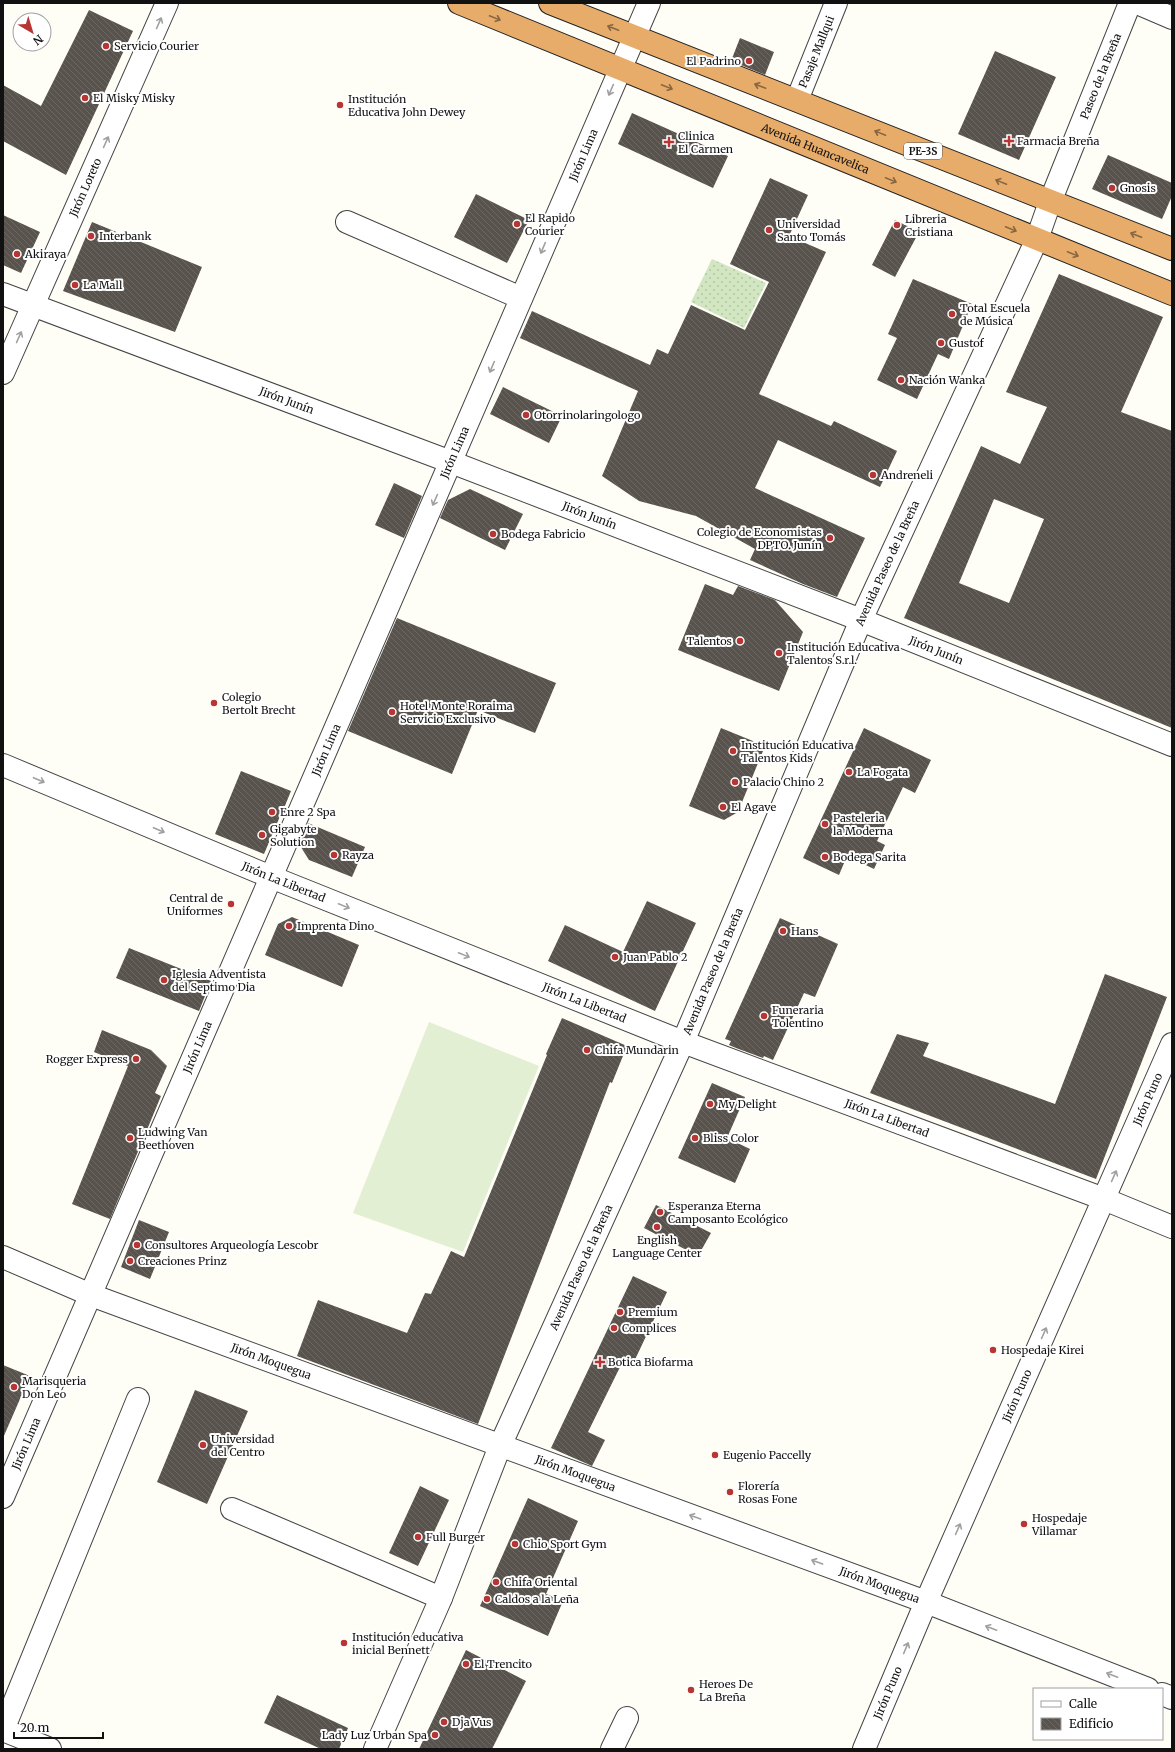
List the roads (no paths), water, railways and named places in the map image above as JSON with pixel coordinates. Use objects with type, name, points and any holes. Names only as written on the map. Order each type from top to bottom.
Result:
[{"type":"highway","name":"Avenida Huancavelica","points":[[459,3],[1172,294]]},
{"type":"highway","name":"PE-3S","points":[[550,3],[1172,249]]},
{"type":"street","name":"Jirón Loreto","points":[[3,373],[167,3]]},
{"type":"street","name":"Jirón Lima","points":[[3,1496],[649,3]]},
{"type":"street","name":"Pasaje Mallqui","points":[[797,100],[836,3]]},
{"type":"street","name":"Paseo de la Breña","points":[[1037,240],[1050,202],[1130,3]]},
{"type":"street","points":[[1137,3],[1172,18]]},
{"type":"street","points":[[347,222],[521,298]]},
{"type":"street","name":"Avenida Paseo de la Breña","points":[[375,1749],[441,1598],[500,1446],[683,1042],[861,620],[1037,240]]},
{"type":"street","name":"Jirón Junín","points":[[3,294],[451,462],[861,620],[1172,746]]},
{"type":"street","name":"Jirón La Libertad","points":[[3,765],[270,877],[683,1042],[1104,1199],[1172,1227]]},
{"type":"street","name":"Jirón Puno","points":[[864,1749],[926,1602],[1172,1044]]},
{"type":"street","name":"Jirón Moquegua","points":[[3,1257],[91,1295],[926,1602],[1145,1688]]},
{"type":"street","points":[[50,1749],[3,1730],[138,1399]]},
{"type":"street","points":[[232,1509],[441,1598]]},
{"type":"street","points":[[612,1749],[627,1718]]},
{"type":"place","name":"Servicio Courier","points":[[106,46]]},
{"type":"place","name":"El Padrino","points":[[749,61]]},
{"type":"place","name":"El Misky Misky","points":[[85,98]]},
{"type":"place","name":"Institución Educativa John Dewey","points":[[340,105]]},
{"type":"place","name":"Farmacia Breña","points":[[1009,141]]},
{"type":"place","name":"Clinica El Carmen","points":[[669,142]]},
{"type":"place","name":"Gnosis","points":[[1112,188]]},
{"type":"place","name":"El Rapido Courier","points":[[517,224]]},
{"type":"place","name":"Libreria Cristiana","points":[[897,225]]},
{"type":"place","name":"Universidad Santo Tomás","points":[[769,230]]},
{"type":"place","name":"Interbank","points":[[91,236]]},
{"type":"place","name":"Akiraya","points":[[17,254]]},
{"type":"place","name":"La Mall","points":[[75,285]]},
{"type":"place","name":"Total Escuela de Música","points":[[952,314]]},
{"type":"place","name":"Gustof","points":[[941,343]]},
{"type":"place","name":"Nación Wanka","points":[[901,380]]},
{"type":"place","name":"Otorrinolaringologo","points":[[526,415]]},
{"type":"place","name":"Andreneli","points":[[873,475]]},
{"type":"place","name":"Bodega Fabricio","points":[[493,534]]},
{"type":"place","name":"Colegio de Economistas DPTO. Junín","points":[[830,538]]},
{"type":"place","name":"Talentos","points":[[740,641]]},
{"type":"place","name":"Institución Educativa Talentos S.r.l.","points":[[779,653]]},
{"type":"place","name":"Colegio Bertolt Brecht","points":[[214,703]]},
{"type":"place","name":"Hotel Monte Roraima Servicio Exclusivo","points":[[392,712]]},
{"type":"place","name":"Institución Educativa Talentos Kids","points":[[733,751]]},
{"type":"place","name":"La Fogata","points":[[849,772]]},
{"type":"place","name":"Palacio Chino 2","points":[[735,782]]},
{"type":"place","name":"El Agave","points":[[723,807]]},
{"type":"place","name":"Enre 2 Spa","points":[[272,812]]},
{"type":"place","name":"Pasteleria la Moderna","points":[[825,824]]},
{"type":"place","name":"Gigabyte Solution","points":[[262,835]]},
{"type":"place","name":"Rayza","points":[[334,855]]},
{"type":"place","name":"Bodega Sarita","points":[[825,857]]},
{"type":"place","name":"Central de Uniformes","points":[[231,904]]},
{"type":"place","name":"Imprenta Dino","points":[[289,926]]},
{"type":"place","name":"Hans","points":[[783,931]]},
{"type":"place","name":"Juan Pablo 2","points":[[615,957]]},
{"type":"place","name":"Iglesia Adventista del Septimo Dia","points":[[164,980]]},
{"type":"place","name":"Funeraria Tolentino","points":[[764,1016]]},
{"type":"place","name":"Chifa Mundarin","points":[[587,1050]]},
{"type":"place","name":"Rogger Express","points":[[136,1059]]},
{"type":"place","name":"My Delight","points":[[710,1104]]},
{"type":"place","name":"Ludwing Van Beethoven","points":[[130,1138]]},
{"type":"place","name":"Bliss Color","points":[[695,1138]]},
{"type":"place","name":"Esperanza Eterna Camposanto Ecológico","points":[[660,1212]]},
{"type":"place","name":"English Language Center","points":[[657,1227]]},
{"type":"place","name":"Consultores Arqueología Lescobr","points":[[137,1245]]},
{"type":"place","name":"Creaciones Prinz","points":[[130,1261]]},
{"type":"place","name":"Premium","points":[[620,1312]]},
{"type":"place","name":"Complices","points":[[614,1328]]},
{"type":"place","name":"Hospedaje Kirei","points":[[993,1350]]},
{"type":"place","name":"Botica Biofarma","points":[[600,1362]]},
{"type":"place","name":"Marisqueria Don Leo","points":[[14,1387]]},
{"type":"place","name":"Universidad del Centro","points":[[203,1445]]},
{"type":"place","name":"Eugenio Paccelly","points":[[715,1455]]},
{"type":"place","name":"Florería Rosas Fone","points":[[730,1492]]},
{"type":"place","name":"Hospedaje Villamar","points":[[1024,1524]]},
{"type":"place","name":"Full Burger","points":[[418,1537]]},
{"type":"place","name":"Chio Sport Gym","points":[[515,1544]]},
{"type":"place","name":"Chifa Oriental","points":[[496,1582]]},
{"type":"place","name":"Caldos a la Leña","points":[[487,1599]]},
{"type":"place","name":"Institución educativa inicial Bennett","points":[[344,1643]]},
{"type":"place","name":"El Trencito","points":[[466,1664]]},
{"type":"place","name":"Heroes De La Breña","points":[[691,1690]]},
{"type":"place","name":"Dja Vus","points":[[444,1722]]},
{"type":"place","name":"Lady Luz Urban Spa","points":[[435,1735]]}]
